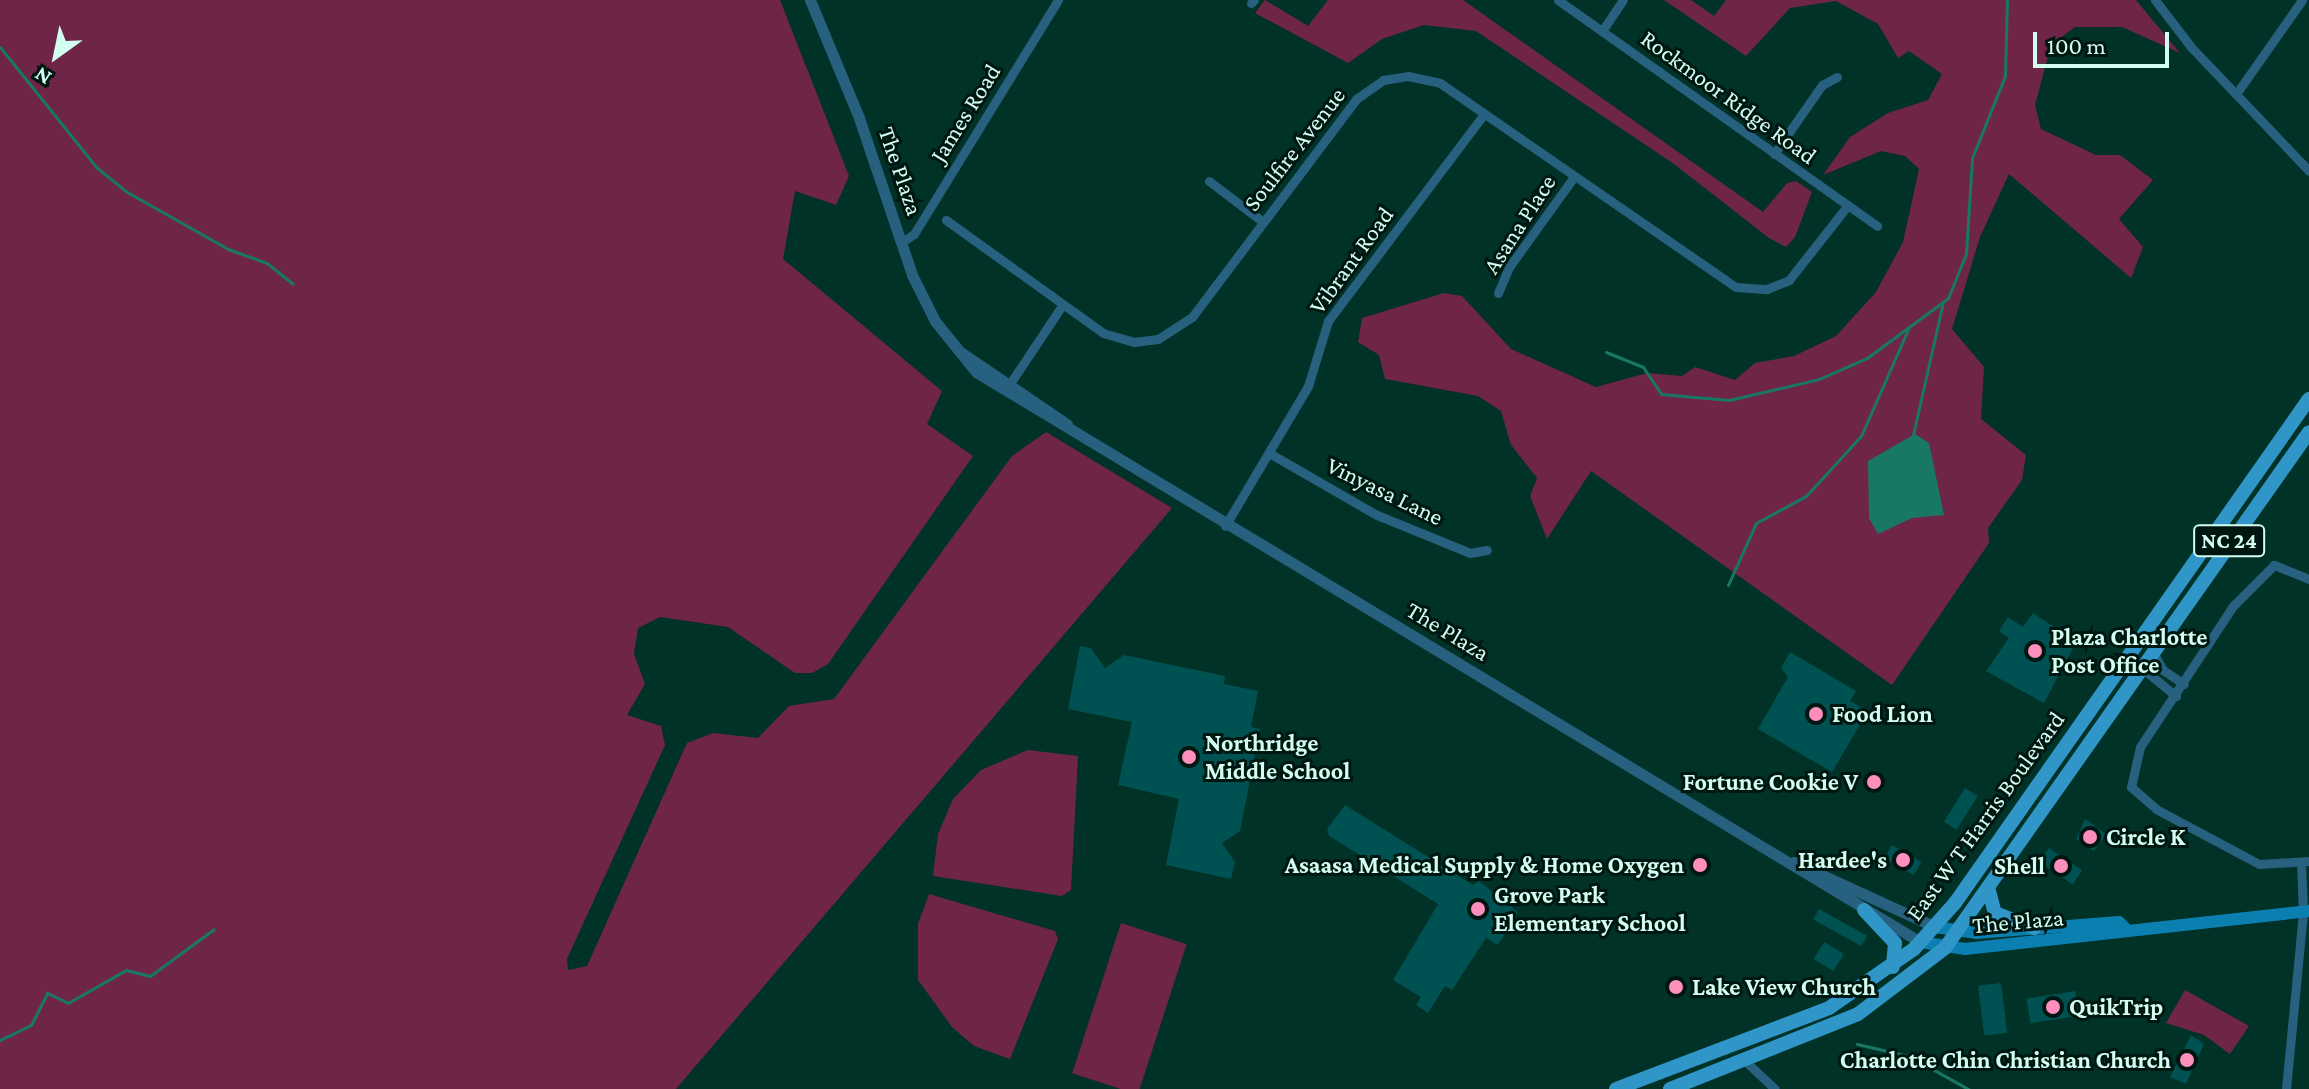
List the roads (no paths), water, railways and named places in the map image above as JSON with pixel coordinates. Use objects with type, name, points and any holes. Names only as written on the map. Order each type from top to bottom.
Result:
[{"type":"main road","name":"East W T Harris Boulevard","points":[[1616,1089],[1803,1019],[1893,967],[1920,942],[1935,927],[2309,399]]},
{"type":"main road","name":"East W T Harris Boulevard","points":[[1670,1089],[1858,1014],[1945,948],[1989,891],[2140,670],[2309,432]]},
{"type":"main road","points":[[1989,891],[1995,913],[2034,928]]},
{"type":"main road","points":[[1864,910],[1895,943],[1893,967]]},
{"type":"main road","name":"The Plaza","points":[[1920,942],[1945,948],[2306,911]]},
{"type":"main road","name":"The Plaza","points":[[1935,927],[1959,932],[2119,922],[2126,929]]},
{"type":"street","name":"The Plaza","points":[[810,0],[927,306],[958,351],[994,386],[1794,862],[1864,910],[1920,942]]},
{"type":"street","name":"James Road","points":[[902,242],[914,234],[1058,0]]},
{"type":"street","name":"Rockmoor Ridge Road","points":[[1558,0],[1877,226]]},
{"type":"street","points":[[1602,31],[1623,0]]},
{"type":"street","points":[[2155,0],[2236,94],[2309,171]]},
{"type":"street","points":[[2236,94],[2302,0]]},
{"type":"street","name":"Soulfire Avenue","points":[[946,220],[1063,304],[1118,339],[1166,336],[1192,317],[1350,105],[1376,84],[1399,76],[1432,80],[1713,275],[1752,290],[1795,276],[1848,205]]},
{"type":"street","points":[[1774,154],[1822,85],[1837,77]]},
{"type":"street","name":"Vibrant Road","points":[[1225,526],[1308,386],[1328,321],[1484,114]]},
{"type":"street","name":"Asana Place","points":[[1498,293],[1505,273],[1574,177]]},
{"type":"street","points":[[1209,181],[1263,222]]},
{"type":"street","points":[[1009,385],[1063,304]]},
{"type":"street","name":"The Plaza","points":[[958,351],[1081,436]]},
{"type":"street","name":"Vinyasa Lane","points":[[1269,453],[1377,515],[1470,553],[1487,550]]},
{"type":"street","points":[[2286,1089],[2306,911],[2305,862],[2250,861],[2134,793],[2140,747],[2233,606],[2264,573],[2282,565],[2309,579]]},
{"type":"street","points":[[2153,652],[2163,670],[2184,684]]},
{"type":"street","points":[[2126,655],[2140,670],[2176,696]]},
{"type":"street","name":"The Plaza","points":[[1794,862],[1935,927]]},
{"type":"street","points":[[1744,1060],[1775,1089]]},
{"type":"waterway","points":[[1606,352],[1643,367],[1661,394],[1729,400],[1819,379],[1867,358],[1948,298],[1966,254],[1972,158],[2005,76],[2007,0]]},
{"type":"waterway","points":[[0,47],[96,167],[127,192],[228,249],[267,263],[293,284]]},
{"type":"waterway","points":[[1913,435],[1943,302]]},
{"type":"waterway","points":[[1728,585],[1756,523],[1806,496],[1861,436],[1909,327]]},
{"type":"waterway","points":[[0,1040],[31,1025],[47,993],[68,1003],[126,970],[150,976],[214,929]]},
{"type":"waterway","points":[[1857,1044],[1909,1056],[1968,1089]]},
{"type":"place","name":"Plaza Charlotte Post Office","points":[[2035,651]]},
{"type":"place","name":"Food Lion","points":[[1816,714]]},
{"type":"place","name":"Northridge Middle School","points":[[1189,757]]},
{"type":"place","name":"Fortune Cookie V","points":[[1874,782]]},
{"type":"place","name":"Circle K","points":[[2090,837]]},
{"type":"place","name":"Hardee's","points":[[1903,860]]},
{"type":"place","name":"Asaasa Medical Supply & Home Oxygen","points":[[1700,865]]},
{"type":"place","name":"Shell","points":[[2061,866]]},
{"type":"place","name":"Grove Park Elementary School","points":[[1478,909]]},
{"type":"place","name":"Lake View Church","points":[[1676,987]]},
{"type":"place","name":"QuikTrip","points":[[2053,1007]]},
{"type":"place","name":"Charlotte Chin Christian Church","points":[[2187,1060]]}]
